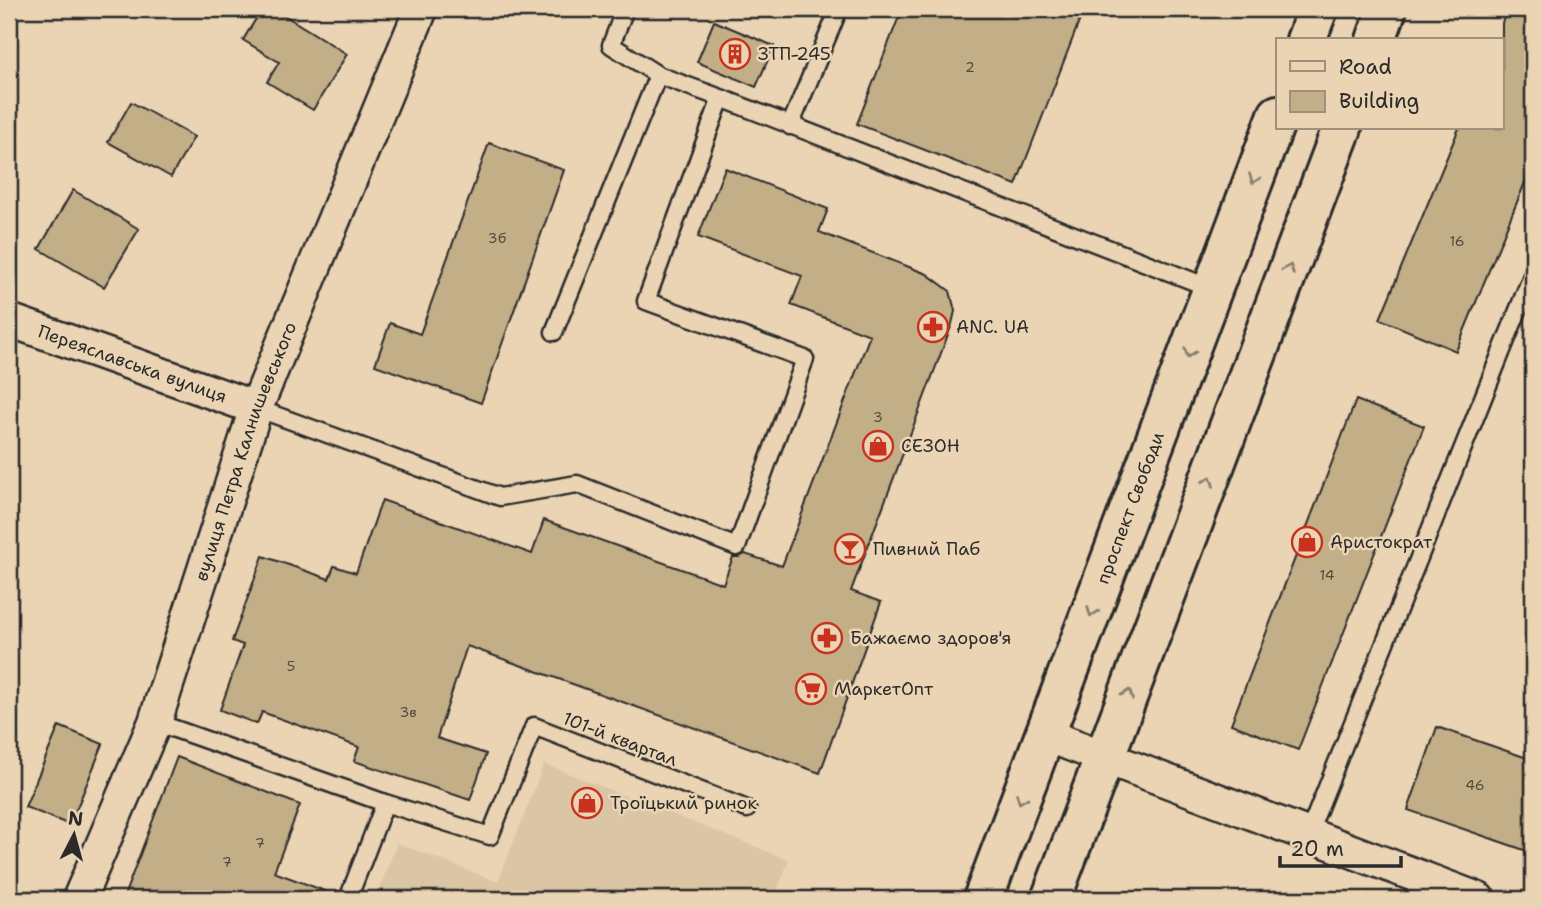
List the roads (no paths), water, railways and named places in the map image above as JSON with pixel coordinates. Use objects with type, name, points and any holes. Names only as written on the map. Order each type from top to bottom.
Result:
[{"type":"highway","points":[[1307,38],[1318,9]]},
{"type":"highway","points":[[1377,38],[1387,9]]},
{"type":"highway","name":"проспект Свободи","points":[[983,899],[1276,120]]},
{"type":"highway","points":[[1051,899],[1341,130]]},
{"type":"street","name":"вулиця Петра Калнишевського","points":[[79,899],[155,722],[256,408],[421,9]]},
{"type":"street","name":"Переяславська вулиця","points":[[9,320],[256,408]]},
{"type":"street","points":[[1046,735],[1478,899]]},
{"type":"lane","points":[[625,9],[611,45],[658,75],[1213,289]]},
{"type":"lane","points":[[790,126],[839,9]]},
{"type":"lane","points":[[554,332],[658,75]]},
{"type":"lane","points":[[256,408],[499,497],[577,485],[737,547],[805,359],[646,301],[721,98]]},
{"type":"lane","points":[[1308,835],[1533,273]]},
{"type":"lane","points":[[155,722],[385,803],[348,899]]},
{"type":"lane","name":"101-й квартал","points":[[385,803],[489,836],[534,726],[747,808]]},
{"type":"place","name":"ЗТП-245","points":[[735,54]]},
{"type":"place","name":"ANC. UA","points":[[933,327]]},
{"type":"place","name":"СЕЗОН","points":[[878,446]]},
{"type":"place","name":"Аристократ","points":[[1307,542]]},
{"type":"place","name":"Пивний Паб","points":[[850,549]]},
{"type":"place","name":"Бажаємо здоров'я","points":[[827,638]]},
{"type":"place","name":"МаркетОпт","points":[[811,689]]},
{"type":"place","name":"Троїцький ринок","points":[[587,803]]}]
